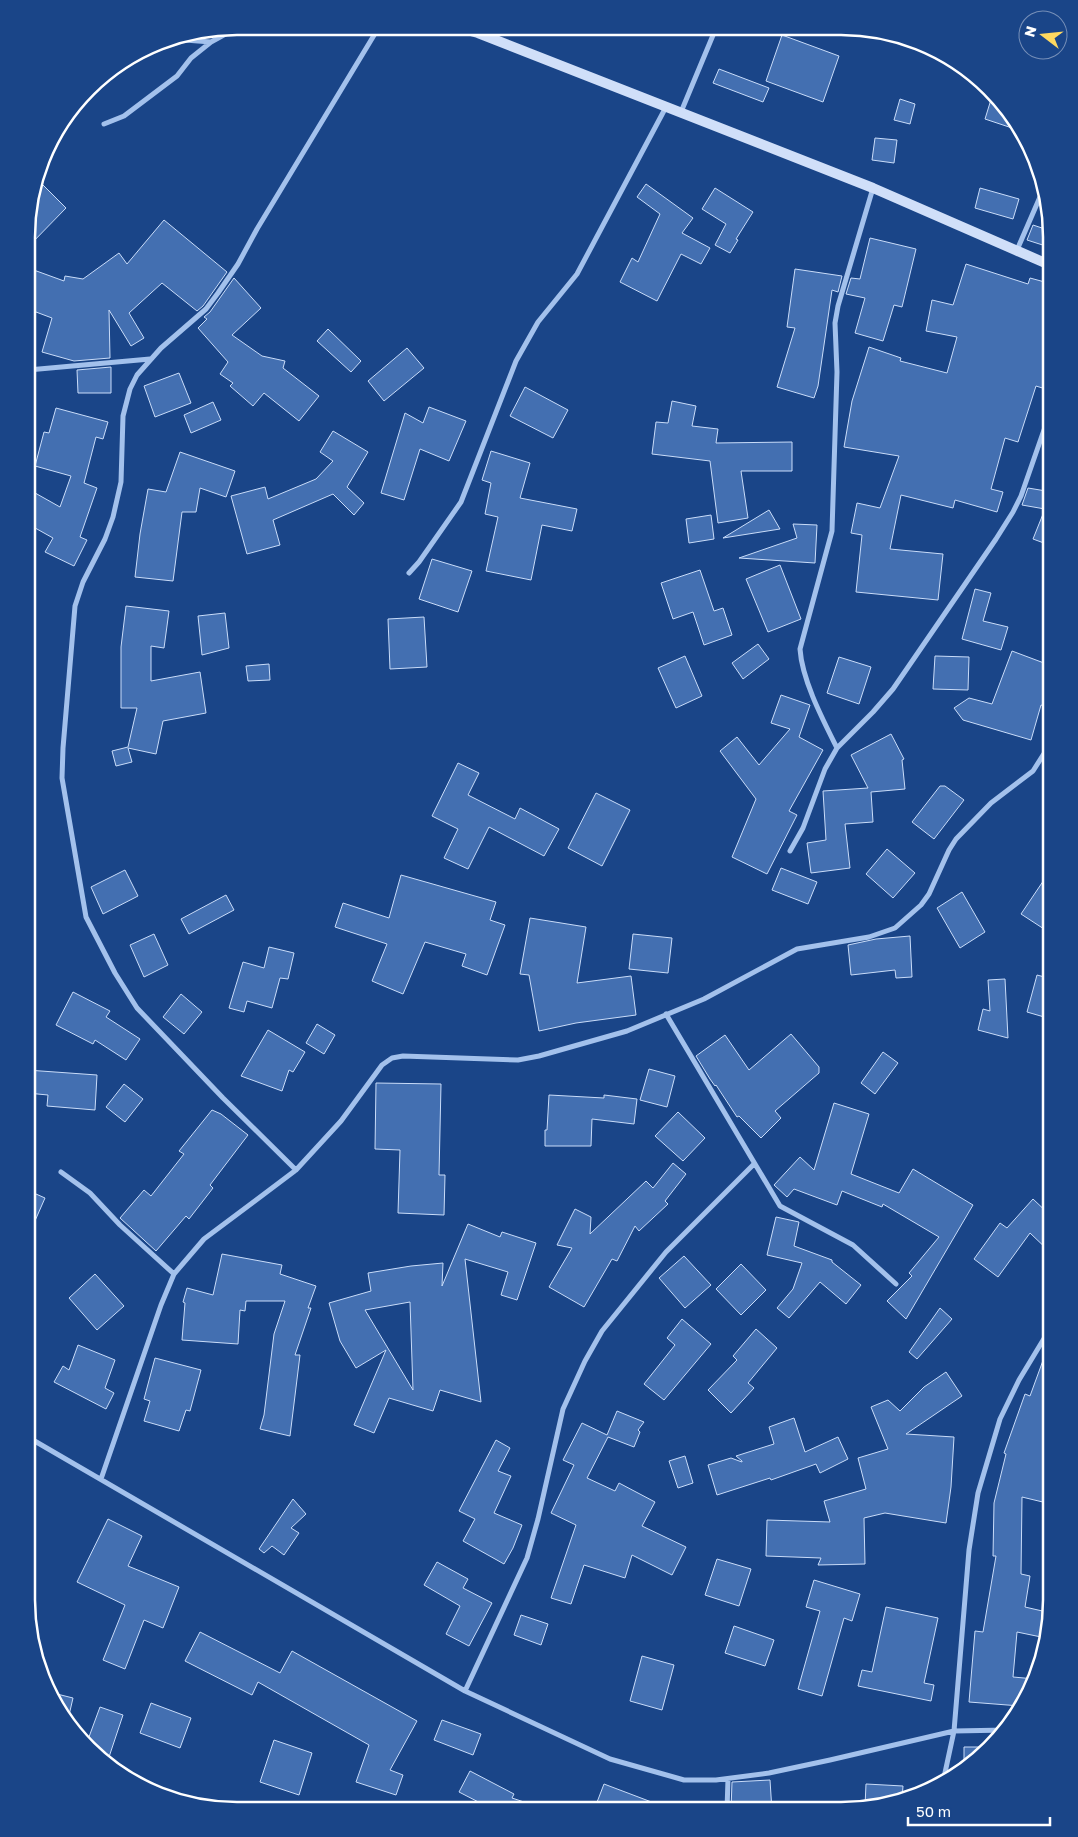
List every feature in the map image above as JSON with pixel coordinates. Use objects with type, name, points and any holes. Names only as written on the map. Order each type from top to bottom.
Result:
[{"type":"main road","points":[[483,35],[873,188],[1043,262]]},
{"type":"street","points":[[104,124],[124,116],[177,76],[191,58],[211,42],[224,35]]},
{"type":"street","points":[[296,1170],[223,1098],[137,1008],[115,973],[86,917],[62,778],[75,606],[83,582],[105,539],[113,517],[121,482],[124,416],[130,389],[137,375],[161,348],[206,309],[218,293],[238,264],[257,229],[375,35]]},
{"type":"street","points":[[681,112],[713,35]]},
{"type":"street","points":[[191,40],[211,42]]},
{"type":"street","points":[[409,573],[419,562],[461,502],[516,361],[538,322],[577,274],[667,106]]},
{"type":"street","points":[[837,748],[821,716],[801,660],[800,650],[832,531],[837,382],[835,323],[838,306],[873,188]]},
{"type":"street","points":[[1018,250],[1039,199]]},
{"type":"street","points":[[35,369],[151,359]]},
{"type":"street","points":[[790,851],[803,828],[824,769],[837,748],[893,689],[996,539],[1021,496],[1043,434]]},
{"type":"street","points":[[101,1479],[174,1274],[204,1239],[296,1170],[341,1122],[382,1065],[392,1058],[403,1056],[518,1060],[538,1056],[626,1031],[718,993],[797,949],[869,937],[895,928],[921,905],[929,894],[956,839],[990,803],[1033,771],[1043,755]]},
{"type":"street","points":[[666,1014],[780,1206],[853,1245],[896,1284]]},
{"type":"street","points":[[465,1691],[527,1558],[538,1519],[563,1408],[585,1361],[602,1331],[666,1252],[754,1164]]},
{"type":"street","points":[[61,1172],[90,1193],[120,1225],[174,1274]]},
{"type":"street","points":[[945,1773],[954,1731],[969,1550],[978,1492],[1000,1419],[1019,1380],[1043,1340]]},
{"type":"street","points":[[36,1442],[465,1691],[610,1759],[684,1780],[728,1779],[769,1773],[954,1731],[995,1730]]},
{"type":"street","points":[[727,1802],[728,1779]]},
{"type":"building","points":[[782,35],[839,56],[823,102],[766,81]]},
{"type":"building","points":[[719,69],[769,88],[763,102],[713,83]]},
{"type":"building","points":[[900,99],[915,104],[910,124],[894,120]]},
{"type":"building","points":[[990,101],[1011,128],[985,119]]},
{"type":"building","points":[[875,138],[897,140],[894,163],[872,160]]},
{"type":"building","points":[[42,184],[66,208],[35,240],[35,223]]},
{"type":"building","points":[[646,184],[693,218],[682,233],[710,248],[701,264],[681,254],[657,301],[620,282],[632,258],[638,262],[660,214],[637,197]]},
{"type":"building","points":[[715,188],[753,212],[736,239],[738,240],[730,253],[715,245],[726,224],[702,209]]},
{"type":"building","points":[[980,188],[1019,199],[1013,219],[975,208]]},
{"type":"building","points":[[164,220],[227,272],[203,306],[197,311],[162,283],[129,313],[144,338],[131,346],[109,310],[110,358],[74,361],[42,352],[52,318],[35,312],[35,270],[64,281],[65,276],[83,279],[119,253],[127,264]]},
{"type":"building","points":[[1033,225],[1043,228],[1043,245],[1027,240]]},
{"type":"building","points":[[870,238],[916,249],[902,307],[894,305],[883,341],[855,333],[865,298],[846,294],[851,278],[860,279]]},
{"type":"building","points":[[966,264],[1028,284],[1030,278],[1043,282],[1043,388],[1036,386],[1018,442],[1005,438],[991,489],[1003,492],[997,512],[955,500],[953,508],[901,495],[890,549],[943,554],[938,600],[856,592],[862,535],[851,533],[857,503],[880,508],[899,456],[844,447],[852,401],[869,347],[901,358],[900,361],[947,373],[957,337],[926,331],[932,300],[953,305]]},
{"type":"building","points":[[795,269],[842,276],[838,292],[832,290],[818,386],[814,398],[777,387],[795,328],[787,327]]},
{"type":"building","points":[[234,278],[261,308],[232,335],[262,356],[285,361],[283,368],[319,396],[299,421],[264,393],[253,406],[230,386],[233,383],[220,374],[228,362],[198,328],[207,319],[204,317],[210,312]]},
{"type":"building","points":[[328,329],[361,361],[351,372],[317,341]]},
{"type":"building","points":[[407,348],[424,368],[384,401],[368,381]]},
{"type":"building","points":[[111,367],[111,393],[78,393],[77,370]]},
{"type":"building","points":[[179,373],[191,403],[155,417],[144,386]]},
{"type":"building","points":[[525,387],[568,410],[553,438],[510,416]]},
{"type":"building","points":[[672,401],[696,406],[692,426],[718,429],[716,443],[792,442],[792,471],[741,471],[748,518],[718,523],[710,461],[652,454],[656,422],[668,423]]},
{"type":"building","points":[[213,402],[221,420],[191,433],[184,415]]},
{"type":"building","points":[[429,407],[466,421],[449,461],[420,449],[404,500],[381,493],[405,413],[423,423]]},
{"type":"building","points":[[56,408],[108,422],[103,439],[96,437],[84,483],[97,488],[80,537],[87,540],[74,566],[45,552],[53,538],[35,528],[35,493],[60,507],[71,476],[35,466],[44,432],[49,433]]},
{"type":"building","points":[[333,431],[368,452],[347,487],[364,503],[354,515],[333,494],[273,520],[280,545],[247,554],[231,496],[265,487],[268,499],[316,479],[333,461],[320,452]]},
{"type":"building","points":[[491,451],[530,463],[520,498],[577,509],[572,531],[542,525],[531,580],[486,571],[498,517],[485,514],[491,483],[482,480]]},
{"type":"building","points":[[180,452],[235,471],[226,497],[200,488],[196,512],[182,512],[173,581],[135,577],[148,489],[166,492]]},
{"type":"building","points":[[1028,488],[1043,490],[1043,509],[1022,505]]},
{"type":"building","points":[[769,510],[780,529],[723,538]]},
{"type":"building","points":[[1043,514],[1043,543],[1033,539]]},
{"type":"building","points":[[711,515],[714,539],[689,543],[686,519]]},
{"type":"building","points":[[793,524],[817,525],[815,563],[739,558],[797,538]]},
{"type":"building","points":[[432,559],[472,571],[458,612],[419,599]]},
{"type":"building","points":[[780,565],[801,619],[768,632],[746,579]]},
{"type":"building","points":[[700,570],[714,611],[723,608],[732,635],[704,645],[693,612],[673,619],[661,583]]},
{"type":"building","points":[[975,589],[991,593],[983,621],[1008,627],[1001,650],[962,639]]},
{"type":"building","points":[[126,606],[169,611],[164,648],[151,646],[151,681],[200,672],[206,713],[163,721],[156,754],[128,748],[132,762],[116,766],[112,751],[128,747],[137,708],[121,708],[121,647]]},
{"type":"building","points":[[225,613],[229,648],[202,655],[198,616]]},
{"type":"building","points":[[424,617],[427,667],[390,669],[388,619]]},
{"type":"building","points":[[758,644],[769,659],[743,679],[732,663]]},
{"type":"building","points":[[1012,651],[1043,663],[1043,706],[1041,705],[1031,740],[963,720],[954,708],[969,698],[992,704]]},
{"type":"building","points":[[685,656],[702,696],[676,708],[658,668]]},
{"type":"building","points":[[935,656],[969,657],[968,690],[933,689]]},
{"type":"building","points":[[839,657],[871,667],[859,704],[827,693]]},
{"type":"building","points":[[269,664],[270,680],[248,681],[246,666]]},
{"type":"building","points":[[781,695],[810,705],[799,737],[823,750],[789,811],[797,815],[767,874],[732,857],[756,799],[720,751],[737,737],[759,765],[790,729],[771,723]]},
{"type":"building","points":[[891,734],[904,759],[902,760],[905,789],[871,792],[873,822],[845,824],[850,868],[811,873],[807,843],[826,840],[823,791],[868,788],[851,755]]},
{"type":"building","points":[[458,763],[479,773],[468,795],[515,819],[520,808],[559,829],[544,856],[489,827],[468,869],[444,858],[458,829],[432,816]]},
{"type":"building","points":[[940,786],[945,786],[964,800],[934,839],[912,822]]},
{"type":"building","points":[[596,793],[630,810],[602,866],[568,848]]},
{"type":"building","points":[[887,849],[915,873],[893,898],[866,874]]},
{"type":"building","points":[[781,868],[817,882],[808,904],[772,890]]},
{"type":"building","points":[[125,870],[138,896],[103,914],[91,887]]},
{"type":"building","points":[[401,875],[496,902],[490,920],[505,925],[487,975],[462,966],[466,954],[425,942],[403,994],[372,981],[387,944],[335,927],[343,903],[389,918]]},
{"type":"building","points":[[1043,881],[1043,928],[1021,914]]},
{"type":"building","points":[[962,892],[985,932],[960,948],[937,908]]},
{"type":"building","points":[[226,895],[234,910],[189,934],[181,919]]},
{"type":"building","points":[[530,918],[586,927],[577,983],[631,976],[636,1015],[576,1023],[539,1031],[529,975],[520,974]]},
{"type":"building","points":[[154,934],[168,965],[144,977],[130,945]]},
{"type":"building","points":[[633,934],[672,938],[668,973],[629,969]]},
{"type":"building","points":[[910,936],[912,977],[896,978],[895,970],[851,975],[848,945],[876,939]]},
{"type":"building","points":[[269,947],[294,953],[288,979],[280,978],[272,1008],[247,1001],[244,1012],[229,1008],[243,962],[264,968]]},
{"type":"building","points":[[1037,975],[1043,977],[1043,1017],[1027,1012]]},
{"type":"building","points":[[1005,979],[1008,1038],[978,1030],[983,1009],[990,1011],[988,980]]},
{"type":"building","points":[[73,992],[110,1011],[106,1017],[140,1039],[126,1060],[95,1040],[93,1044],[56,1025]]},
{"type":"building","points":[[181,994],[202,1012],[184,1034],[163,1017]]},
{"type":"building","points":[[317,1024],[335,1035],[324,1054],[306,1043]]},
{"type":"building","points":[[268,1030],[305,1052],[293,1072],[289,1070],[282,1091],[241,1076]]},
{"type":"building","points":[[791,1034],[819,1067],[819,1073],[775,1111],[781,1118],[761,1138],[739,1116],[737,1117],[696,1056],[725,1035],[749,1070]]},
{"type":"building","points":[[883,1052],[898,1063],[875,1094],[861,1083]]},
{"type":"building","points":[[649,1069],[675,1076],[667,1107],[640,1100]]},
{"type":"building","points":[[35,1071],[97,1075],[95,1110],[47,1106],[48,1095],[35,1094]]},
{"type":"building","points":[[376,1083],[441,1084],[439,1175],[445,1175],[444,1215],[398,1213],[400,1150],[375,1149]]},
{"type":"building","points":[[124,1084],[143,1099],[125,1122],[106,1107]]},
{"type":"building","points":[[549,1095],[604,1098],[604,1095],[637,1099],[634,1124],[592,1119],[591,1146],[545,1146]]},
{"type":"building","points":[[834,1103],[869,1114],[851,1174],[899,1193],[913,1169],[973,1205],[906,1319],[887,1301],[912,1276],[909,1273],[939,1237],[883,1204],[882,1207],[842,1191],[837,1205],[794,1189],[787,1197],[774,1185],[800,1157],[814,1170]]},
{"type":"building","points":[[212,1110],[221,1114],[248,1135],[210,1185],[213,1188],[189,1219],[186,1216],[156,1251],[120,1218],[144,1190],[151,1196],[184,1154],[179,1151]]},
{"type":"building","points":[[678,1112],[705,1138],[683,1161],[655,1136]]},
{"type":"building","points":[[673,1163],[686,1174],[665,1201],[668,1204],[639,1231],[635,1226],[617,1261],[612,1259],[584,1307],[549,1287],[572,1248],[557,1245],[575,1209],[591,1217],[590,1234],[646,1181],[653,1188]]},
{"type":"building","points":[[35,1194],[45,1198],[35,1221]]},
{"type":"building","points":[[1033,1199],[1043,1208],[1043,1245],[1030,1233],[998,1277],[974,1259],[1000,1223],[1007,1228]]},
{"type":"building","points":[[776,1217],[799,1222],[794,1246],[832,1260],[832,1262],[861,1285],[846,1304],[820,1282],[789,1318],[777,1308],[793,1289],[802,1263],[767,1255]]},
{"type":"building","points":[[468,1224],[500,1237],[502,1232],[536,1243],[517,1300],[501,1295],[508,1272],[465,1259],[481,1402],[440,1390],[433,1411],[389,1398],[374,1433],[354,1425],[386,1350],[356,1368],[340,1341],[329,1303],[371,1291],[368,1273],[411,1266],[443,1263],[442,1286]],"holes":[[[410,1302],[413,1390],[365,1310]]]},
{"type":"building","points":[[222,1254],[282,1265],[280,1274],[316,1286],[308,1308],[311,1308],[295,1355],[300,1355],[290,1436],[260,1429],[264,1415],[274,1334],[285,1301],[246,1301],[245,1311],[240,1310],[238,1344],[182,1340],[185,1303],[183,1302],[187,1288],[213,1295]]},
{"type":"building","points":[[684,1256],[711,1285],[685,1308],[659,1278]]},
{"type":"building","points":[[741,1264],[766,1290],[741,1315],[716,1289]]},
{"type":"building","points":[[95,1274],[124,1306],[97,1330],[69,1298]]},
{"type":"building","points":[[940,1308],[952,1319],[917,1359],[909,1352]]},
{"type":"building","points":[[682,1319],[711,1344],[664,1400],[644,1384],[675,1345],[667,1338]]},
{"type":"building","points":[[756,1329],[777,1348],[748,1383],[754,1388],[731,1413],[708,1390],[737,1360],[733,1356]]},
{"type":"building","points":[[78,1345],[115,1360],[105,1388],[114,1393],[106,1409],[54,1382],[63,1366],[69,1370]]},
{"type":"building","points":[[155,1358],[201,1370],[190,1411],[186,1410],[179,1431],[144,1421],[150,1401],[144,1399]]},
{"type":"building","points":[[1043,1360],[1043,1502],[1022,1497],[1021,1574],[1030,1576],[1025,1607],[1043,1611],[1040,1637],[1017,1632],[1013,1677],[1028,1678],[1013,1705],[969,1702],[975,1631],[983,1632],[996,1556],[993,1556],[994,1503],[1006,1454],[1004,1453],[1025,1394],[1030,1396]]},
{"type":"building","points":[[946,1372],[962,1396],[906,1434],[954,1437],[951,1487],[946,1523],[885,1513],[864,1518],[865,1564],[818,1565],[821,1558],[766,1556],[767,1520],[830,1522],[824,1501],[866,1489],[858,1458],[888,1449],[871,1407],[888,1400],[900,1411],[924,1387]]},
{"type":"building","points":[[617,1411],[644,1422],[638,1430],[640,1432],[634,1447],[608,1437],[587,1478],[615,1491],[619,1483],[655,1502],[642,1526],[686,1547],[672,1575],[632,1555],[625,1578],[584,1565],[571,1604],[551,1598],[576,1525],[551,1513],[574,1465],[563,1460],[582,1423],[607,1435]]},
{"type":"building","points":[[794,1418],[805,1452],[838,1437],[848,1459],[820,1473],[816,1464],[771,1480],[770,1478],[717,1495],[708,1465],[731,1458],[742,1462],[736,1456],[774,1444],[769,1427]]},
{"type":"building","points":[[496,1440],[510,1448],[498,1471],[511,1476],[494,1513],[522,1525],[504,1564],[463,1541],[475,1519],[459,1511]]},
{"type":"building","points":[[685,1456],[693,1483],[678,1488],[669,1461]]},
{"type":"building","points":[[293,1499],[306,1514],[291,1528],[299,1533],[284,1555],[272,1546],[264,1553],[259,1549]]},
{"type":"building","points":[[108,1519],[142,1536],[128,1566],[179,1587],[163,1628],[144,1620],[125,1669],[103,1660],[125,1605],[77,1582]]},
{"type":"building","points":[[717,1559],[751,1569],[739,1606],[705,1595]]},
{"type":"building","points":[[437,1562],[468,1579],[463,1588],[492,1603],[469,1646],[446,1634],[460,1606],[424,1585]]},
{"type":"building","points":[[814,1580],[860,1594],[852,1621],[844,1618],[822,1696],[798,1689],[820,1611],[806,1607]]},
{"type":"building","points":[[886,1607],[938,1618],[924,1683],[934,1685],[931,1701],[858,1686],[862,1670],[872,1672]]},
{"type":"building","points":[[521,1615],[548,1624],[541,1645],[514,1635]]},
{"type":"building","points":[[734,1626],[774,1640],[765,1666],[725,1653]]},
{"type":"building","points":[[200,1632],[280,1673],[292,1651],[417,1721],[390,1770],[403,1775],[396,1795],[356,1782],[369,1745],[258,1682],[252,1695],[185,1661]]},
{"type":"building","points":[[642,1656],[674,1665],[662,1710],[630,1701]]},
{"type":"building","points":[[58,1694],[73,1698],[70,1713]]},
{"type":"building","points":[[151,1703],[191,1718],[180,1748],[140,1733]]},
{"type":"building","points":[[100,1707],[123,1715],[109,1756],[89,1737]]},
{"type":"building","points":[[442,1720],[481,1734],[473,1755],[434,1740]]},
{"type":"building","points":[[274,1740],[312,1753],[299,1795],[260,1782]]},
{"type":"building","points":[[964,1747],[980,1747],[974,1752],[964,1760]]},
{"type":"building","points":[[470,1771],[514,1794],[512,1798],[524,1802],[478,1802],[459,1792]]},
{"type":"building","points":[[770,1780],[771,1802],[731,1802],[732,1782]]},
{"type":"building","points":[[604,1784],[652,1802],[597,1802]]},
{"type":"building","points":[[866,1784],[903,1786],[903,1792],[865,1800]]}]
